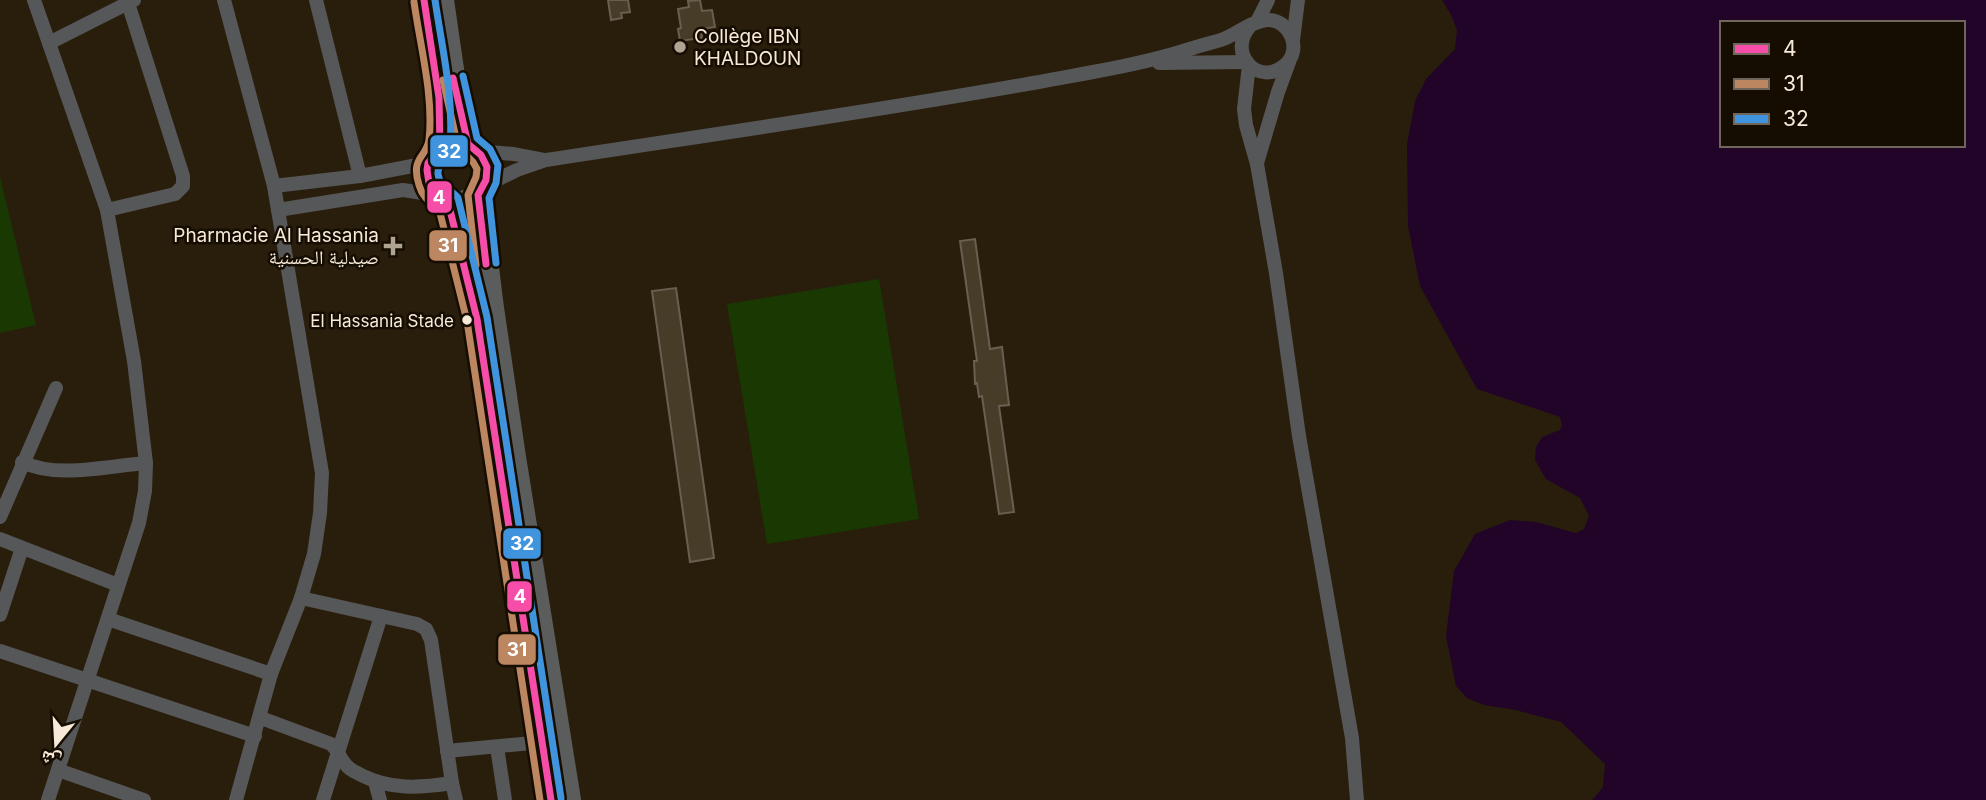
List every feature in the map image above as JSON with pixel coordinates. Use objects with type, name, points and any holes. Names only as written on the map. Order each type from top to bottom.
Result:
[{"type":"highway","points":[[424,0],[439,98],[434,155],[426,170],[429,183],[442,198],[477,320],[551,800]]},
{"type":"highway","points":[[442,0],[456,97],[474,147],[486,161],[488,173],[482,190],[492,308],[569,800]]},
{"type":"highway","points":[[434,155],[459,142],[474,147]]},
{"type":"highway","points":[[442,198],[458,203],[469,201],[482,190]]},
{"type":"street","points":[[34,0],[107,210],[134,361],[146,463],[145,491],[139,523],[48,800]]},
{"type":"street","points":[[224,0],[274,186],[322,473],[314,554],[301,598],[271,674],[261,718],[236,800]]},
{"type":"street","points":[[316,0],[359,176]]},
{"type":"street","points":[[1268,0],[1254,24],[1243,36],[1243,56],[1255,70],[1270,72],[1284,67],[1289,61]]},
{"type":"street","points":[[1257,164],[1294,48],[1298,0]]},
{"type":"street","points":[[49,43],[130,1],[183,176],[183,186],[175,194],[107,210]]},
{"type":"street","points":[[482,190],[517,170],[546,160],[971,94],[1144,63],[1223,39],[1254,24],[1272,20],[1285,27],[1293,40]]},
{"type":"street","points":[[1144,63],[1248,64]]},
{"type":"street","points":[[1248,64],[1244,109],[1246,125],[1257,164],[1276,273],[1299,436],[1352,738],[1357,800]]},
{"type":"street","points":[[474,147],[546,160]]},
{"type":"street","points":[[274,186],[359,176],[434,155]]},
{"type":"street","points":[[278,210],[403,190],[442,198]]},
{"type":"street","points":[[0,517],[56,388]]},
{"type":"street","points":[[22,462],[53,472],[146,463]]},
{"type":"street","points":[[0,538],[118,585]]},
{"type":"street","points":[[0,615],[22,548]]},
{"type":"street","points":[[301,598],[417,624],[426,629],[431,640],[456,800]]},
{"type":"street","points":[[323,800],[381,616]]},
{"type":"street","points":[[108,619],[271,674]]},
{"type":"street","points":[[0,651],[255,736]]},
{"type":"street","points":[[261,718],[331,744],[345,765],[376,782],[397,787],[452,783]]},
{"type":"street","points":[[447,751],[542,742]]},
{"type":"street","points":[[497,747],[505,800]]},
{"type":"street","points":[[58,770],[144,800]]},
{"type":"street","points":[[376,782],[380,800]]},
{"type":"green space","points":[[0,177],[36,325],[0,333]]},
{"type":"green space","points":[[879,279],[919,519],[767,544],[727,304]]},
{"type":"shaded area","points":[[1442,0],[1986,0],[1986,800],[1592,800],[1603,787],[1605,764],[1561,722],[1484,705],[1467,698],[1456,686],[1446,636],[1454,571],[1475,534],[1510,520],[1536,522],[1576,533],[1584,529],[1589,516],[1580,498],[1546,479],[1535,460],[1536,447],[1542,437],[1560,430],[1560,417],[1477,389],[1420,286],[1408,226],[1407,144],[1415,101],[1426,79],[1455,49],[1457,30]]},
{"type":"building","points":[[608,0],[628,0],[630,12],[621,13],[622,18],[611,20]]},
{"type":"building","points":[[700,0],[702,11],[712,10],[715,27],[701,29],[702,38],[680,41],[678,9],[689,7],[688,1]]},
{"type":"building","points":[[975,239],[990,349],[1002,347],[1009,405],[999,406],[1014,512],[999,514],[982,396],[979,397],[977,383],[975,384],[974,361],[977,361],[960,241]]},
{"type":"building","points":[[676,288],[714,558],[690,562],[652,291]]},
{"type":"transit line","name":"4","points":[[424,0],[439,98],[440,147],[428,163],[429,183],[436,195],[448,202],[477,319],[551,800]]},
{"type":"transit line","name":"32","points":[[435,0],[447,73],[451,128],[449,150],[439,166],[438,174],[443,185],[458,198],[487,317],[561,798]]},
{"type":"transit line","name":"31","points":[[414,2],[430,106],[428,146],[418,163],[417,176],[424,196],[439,209],[467,321],[540,800]]},
{"type":"transit line","name":"32","points":[[463,76],[477,138],[490,149],[498,165],[496,183],[489,198],[496,263]]},
{"type":"transit line","name":"4","points":[[453,78],[468,144],[481,155],[487,167],[486,180],[478,195],[486,264]]},
{"type":"transit line","name":"31","points":[[443,80],[458,147],[477,169],[468,195],[476,265]]},
{"type":"place","name":"Collège IBN KHALDOUN","points":[[680,47]]},
{"type":"place","name":"Pharmacie Al Hassania صيدلية الحسنية","points":[[393,246]]},
{"type":"place","name":"El Hassania Stade","points":[[467,320]]}]
